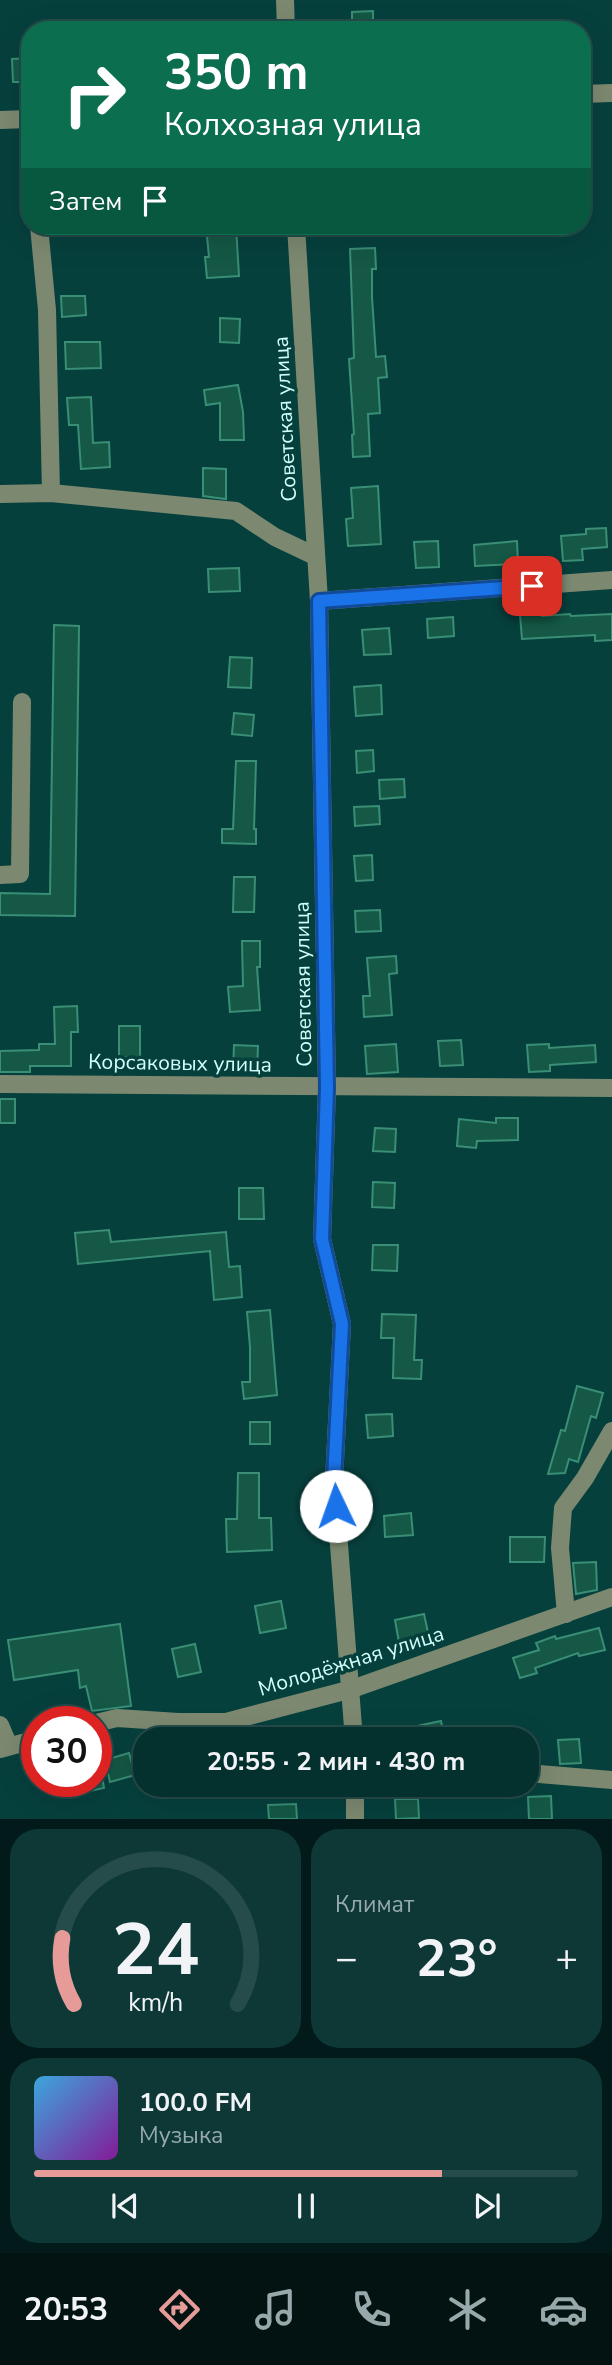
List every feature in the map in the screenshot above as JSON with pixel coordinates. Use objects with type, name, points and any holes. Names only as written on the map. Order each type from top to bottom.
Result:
[{"type":"street","points":[[285,0],[286,21]]},
{"type":"street","points":[[591,94],[612,93]]},
{"type":"street","points":[[0,120],[21,120]]},
{"type":"street","points":[[40,235],[47,310],[51,494]]},
{"type":"street","name":"Советская улица","points":[[297,235],[319,601],[327,1088],[322,1239],[342,1324],[334,1480],[355,1727]]},
{"type":"street","points":[[0,494],[51,494],[236,511],[275,537],[315,556]]},
{"type":"street","points":[[319,601],[612,580]]},
{"type":"street","points":[[0,875],[20,874],[22,702]]},
{"type":"street","name":"Корсаковых улица","points":[[0,1084],[612,1088]]},
{"type":"street","points":[[566,1614],[560,1548],[563,1508],[612,1431]]},
{"type":"street","name":"Молодёжная улица","points":[[112,1719],[226,1722],[352,1689],[612,1597]]},
{"type":"street","points":[[0,1725],[5,1747]]},
{"type":"street","points":[[539,1774],[612,1780]]},
{"type":"street","points":[[355,1797],[355,1819]]},
{"type":"building","points":[[373,11],[373,21],[352,21],[352,12]]},
{"type":"building","points":[[21,58],[21,82],[13,82],[12,59]]},
{"type":"building","points":[[207,235],[237,235],[239,276],[207,278],[205,257],[209,257]]},
{"type":"building","points":[[375,248],[376,269],[372,269],[372,297],[376,357],[385,356],[387,377],[378,378],[380,413],[368,414],[370,456],[353,457],[349,359],[354,358],[350,249]]},
{"type":"building","points":[[61,296],[85,296],[86,315],[62,317]]},
{"type":"building","points":[[220,318],[240,319],[239,343],[220,342]]},
{"type":"building","points":[[65,342],[100,342],[101,368],[66,369]]},
{"type":"building","points":[[238,385],[244,440],[220,440],[220,403],[206,405],[204,390]]},
{"type":"building","points":[[91,397],[93,443],[109,442],[110,467],[81,469],[78,425],[69,425],[67,398]]},
{"type":"building","points":[[203,468],[226,469],[226,499],[203,496]]},
{"type":"building","points":[[378,486],[381,544],[348,546],[346,519],[353,518],[351,488]]},
{"type":"building","points":[[606,528],[607,547],[582,549],[583,560],[563,561],[561,536],[586,534],[586,529]]},
{"type":"building","points":[[438,541],[439,567],[416,568],[414,542]]},
{"type":"building","points":[[517,541],[518,564],[475,566],[474,545]]},
{"type":"building","points":[[239,568],[240,591],[209,592],[208,569]]},
{"type":"building","points":[[542,613],[542,616],[612,614],[612,640],[595,641],[595,635],[522,639],[520,615]]},
{"type":"building","points":[[453,617],[454,636],[428,638],[427,619]]},
{"type":"building","points":[[54,625],[79,626],[75,916],[0,915],[0,893],[50,894]]},
{"type":"building","points":[[389,628],[391,654],[364,655],[362,630]]},
{"type":"building","points":[[230,657],[252,658],[251,688],[228,687]]},
{"type":"building","points":[[381,685],[382,714],[356,716],[354,687]]},
{"type":"building","points":[[234,713],[254,715],[252,736],[232,734]]},
{"type":"building","points":[[373,750],[374,771],[357,773],[356,751]]},
{"type":"building","points":[[236,761],[256,761],[256,844],[222,843],[222,829],[233,829]]},
{"type":"building","points":[[404,779],[405,797],[380,799],[379,780]]},
{"type":"building","points":[[379,806],[380,824],[355,826],[354,807]]},
{"type":"building","points":[[372,855],[373,880],[356,881],[354,856]]},
{"type":"building","points":[[234,877],[255,877],[254,912],[233,912]]},
{"type":"building","points":[[380,910],[381,931],[356,932],[355,911]]},
{"type":"building","points":[[242,941],[260,941],[260,967],[257,967],[260,1010],[230,1012],[228,987],[243,986]]},
{"type":"building","points":[[396,956],[397,973],[389,974],[392,1015],[364,1017],[363,996],[370,996],[367,958]]},
{"type":"building","points":[[77,1006],[78,1032],[71,1032],[71,1066],[30,1066],[30,1072],[0,1072],[0,1051],[39,1050],[39,1044],[55,1044],[54,1007]]},
{"type":"building","points":[[119,1026],[140,1026],[140,1058],[119,1057]]},
{"type":"building","points":[[461,1040],[463,1065],[440,1066],[438,1041]]},
{"type":"building","points":[[396,1044],[398,1072],[367,1074],[365,1046]]},
{"type":"building","points":[[549,1044],[549,1048],[595,1045],[596,1062],[550,1065],[550,1071],[529,1072],[527,1045]]},
{"type":"building","points":[[234,1045],[258,1046],[257,1071],[233,1070]]},
{"type":"building","points":[[0,1099],[15,1099],[15,1123],[0,1123]]},
{"type":"building","points":[[496,1118],[518,1118],[518,1140],[477,1141],[476,1148],[457,1146],[459,1119],[496,1123]]},
{"type":"building","points":[[375,1128],[396,1129],[395,1152],[373,1151]]},
{"type":"building","points":[[373,1182],[395,1183],[394,1208],[372,1207]]},
{"type":"building","points":[[239,1188],[263,1188],[264,1219],[239,1219]]},
{"type":"building","points":[[109,1230],[111,1242],[226,1232],[229,1267],[240,1266],[242,1297],[214,1300],[210,1251],[78,1264],[75,1233]]},
{"type":"building","points":[[373,1245],[398,1245],[397,1271],[372,1270]]},
{"type":"building","points":[[270,1310],[277,1395],[244,1399],[242,1382],[250,1382],[247,1312]]},
{"type":"building","points":[[382,1314],[416,1315],[414,1360],[422,1360],[421,1379],[393,1378],[394,1338],[381,1338]]},
{"type":"building","points":[[577,1386],[603,1393],[596,1418],[591,1416],[578,1462],[569,1459],[565,1473],[548,1474],[561,1430],[565,1431]]},
{"type":"building","points":[[392,1414],[393,1436],[368,1438],[366,1415]]},
{"type":"building","points":[[250,1422],[270,1422],[270,1444],[250,1444]]},
{"type":"building","points":[[238,1473],[259,1473],[259,1518],[271,1518],[272,1550],[227,1552],[226,1519],[237,1519]]},
{"type":"building","points":[[411,1513],[413,1535],[385,1537],[384,1516]]},
{"type":"building","points":[[510,1537],[545,1537],[544,1562],[510,1562]]},
{"type":"building","points":[[596,1562],[597,1590],[576,1594],[573,1563]]},
{"type":"building","points":[[281,1601],[286,1628],[260,1633],[255,1606]]},
{"type":"building","points":[[424,1614],[430,1642],[400,1648],[395,1620]]},
{"type":"building","points":[[120,1624],[131,1706],[112,1708],[112,1706],[91,1706],[86,1686],[80,1688],[78,1670],[14,1680],[8,1640]]},
{"type":"building","points":[[599,1628],[605,1650],[579,1656],[578,1653],[535,1668],[537,1673],[520,1678],[513,1658],[539,1650],[536,1643],[555,1636],[556,1639]]},
{"type":"building","points":[[195,1644],[201,1672],[178,1677],[172,1649]]},
{"type":"building","points":[[441,1721],[442,1727],[412,1727]]},
{"type":"building","points":[[579,1739],[581,1763],[560,1764],[558,1740]]},
{"type":"building","points":[[129,1753],[133,1776],[112,1781],[112,1758]]},
{"type":"building","points":[[551,1796],[552,1819],[529,1819],[528,1797]]},
{"type":"building","points":[[395,1799],[418,1799],[419,1818],[396,1819]]},
{"type":"building","points":[[296,1804],[297,1819],[269,1819],[268,1805]]},
{"type":"route","points":[[336,1506],[334,1480],[342,1324],[322,1239],[327,1088],[319,601],[532,586]]}]
